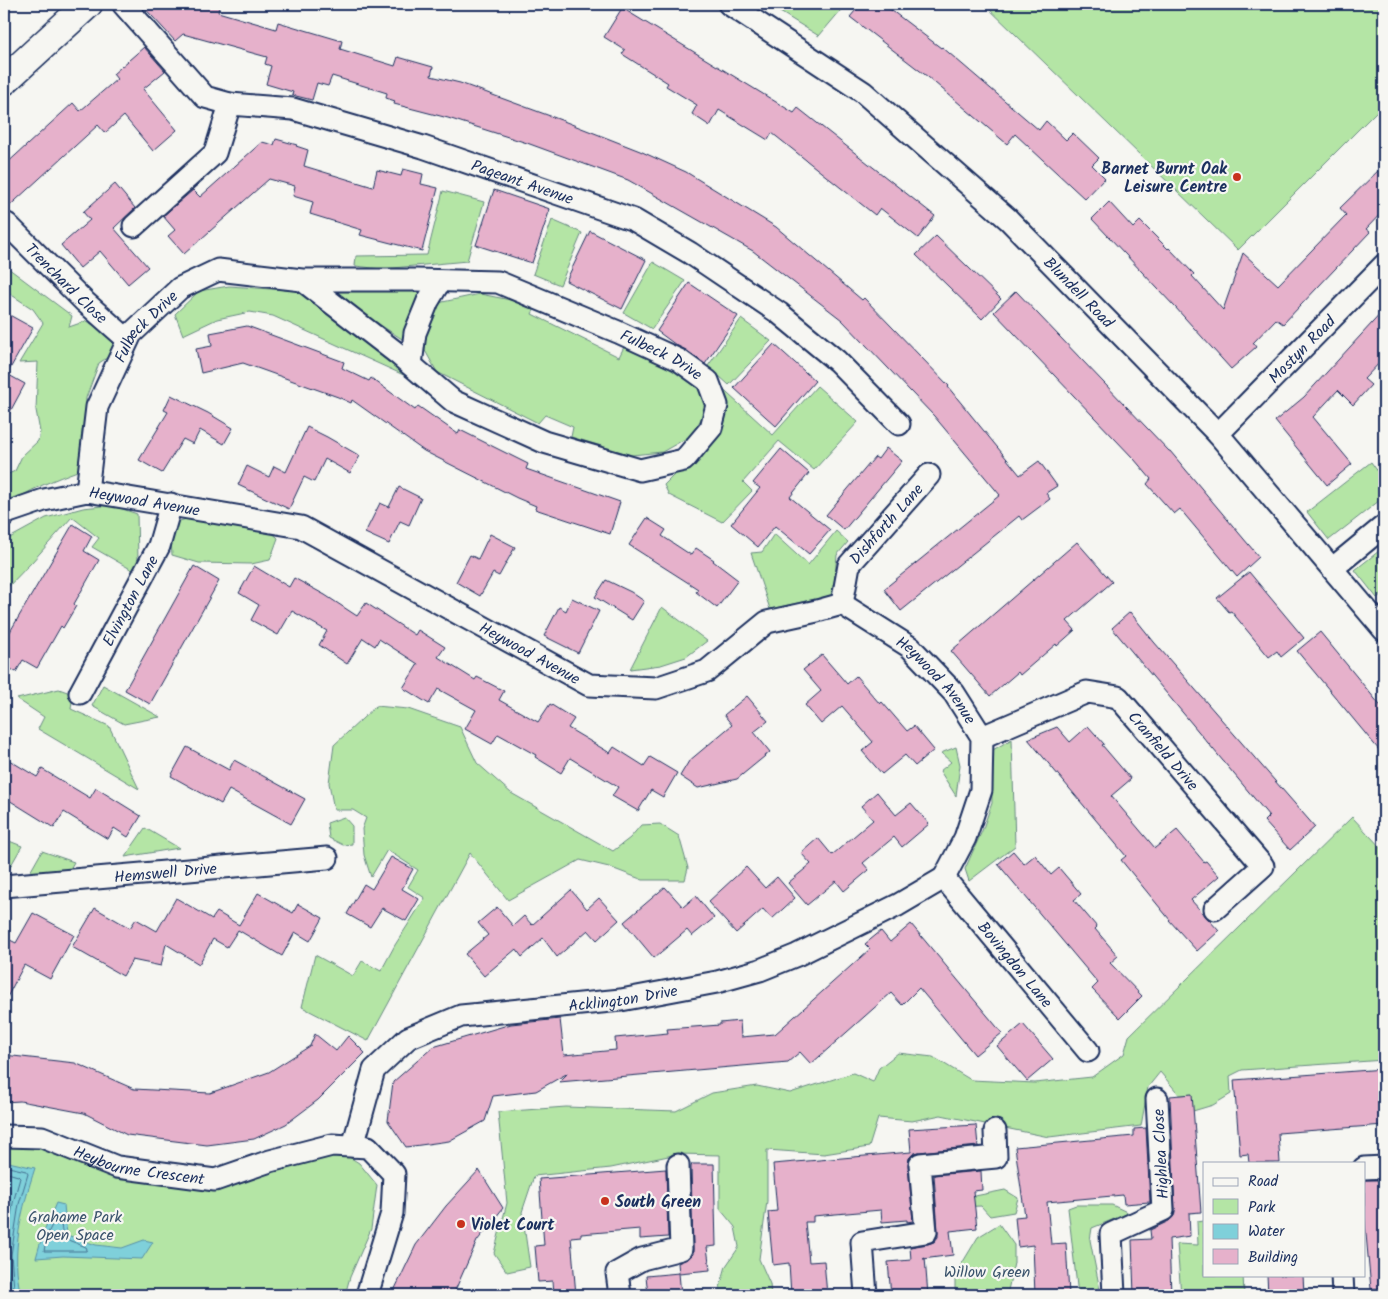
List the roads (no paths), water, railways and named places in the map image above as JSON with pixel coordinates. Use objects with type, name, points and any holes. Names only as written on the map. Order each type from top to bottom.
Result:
[{"type":"street","points":[[4,82],[88,4]]},
{"type":"street","name":"Pageant Avenue","points":[[123,4],[204,97],[230,104],[293,109],[423,147],[634,220],[690,253],[779,313],[837,361],[898,424]]},
{"type":"street","name":"Blundell Road","points":[[729,4],[863,92],[1015,226],[1218,434],[1384,630]]},
{"type":"street","points":[[134,226],[215,153],[230,104]]},
{"type":"street","name":"Trenchard Close","points":[[7,224],[86,302],[128,340]]},
{"type":"street","name":"Mostyn Road","points":[[1218,434],[1384,265]]},
{"type":"street","name":"Fulbeck Drive","points":[[87,491],[96,407],[131,334],[180,288],[218,270],[302,280],[498,282],[618,332],[679,360],[708,381],[717,405],[711,428],[684,460],[640,470],[544,442],[454,401],[302,280]]},
{"type":"street","points":[[411,365],[415,333],[428,301],[440,281]]},
{"type":"street","name":"Dishforth Lane","points":[[842,604],[849,565],[929,475]]},
{"type":"street","name":"Heywood Avenue","points":[[4,516],[44,500],[87,491],[301,527],[589,685],[656,688],[707,670],[767,622],[842,604],[910,647],[954,693],[982,737],[981,790],[965,838],[944,878]]},
{"type":"street","name":"Elvington Lane","points":[[80,692],[159,546],[171,504]]},
{"type":"street","points":[[1332,568],[1384,526]]},
{"type":"street","name":"Cranfield Drive","points":[[982,737],[1087,692],[1118,697],[1263,866],[1215,909]]},
{"type":"street","name":"Hemswell Drive","points":[[4,886],[327,858]]},
{"type":"street","name":"Bovingdon Lane","points":[[944,878],[1088,1051]]},
{"type":"street","name":"Acklington Drive","points":[[353,1146],[374,1070],[408,1038],[461,1016],[621,1000],[717,982],[760,970],[797,955],[898,905],[944,878]]},
{"type":"street","name":"Highlea Close","points":[[1114,1295],[1111,1234],[1164,1210],[1157,1099]]},
{"type":"street","points":[[866,1295],[862,1242],[926,1232],[920,1164],[996,1157],[995,1131]]},
{"type":"street","name":"Heybourne Crescent","points":[[4,1136],[42,1136],[117,1167],[215,1180],[270,1161],[332,1145],[368,1147],[394,1174],[392,1213],[366,1295]]},
{"type":"street","points":[[620,1295],[617,1272],[642,1258],[681,1249],[678,1165]]},
{"type":"street","points":[[1366,1168],[1384,1167]]},
{"type":"street","points":[[1342,1276],[1343,1295]]},
{"type":"water","points":[[4,1161],[35,1168],[22,1215],[17,1247],[18,1279],[21,1295],[4,1295]]},
{"type":"water","points":[[56,1203],[64,1205],[67,1235],[96,1245],[122,1248],[144,1240],[153,1242],[142,1259],[63,1256],[36,1258],[43,1233]]},
{"type":"place","name":"Barnet Burnt Oak Leisure Centre","points":[[1237,177]]},
{"type":"place","name":"South Green","points":[[605,1201]]},
{"type":"place","name":"Violet Court","points":[[461,1224]]},
{"type":"park label","name":"Grahame Park Open Space","points":[[75,1225]]},
{"type":"park label","name":"Willow Green","points":[[987,1271]]}]
